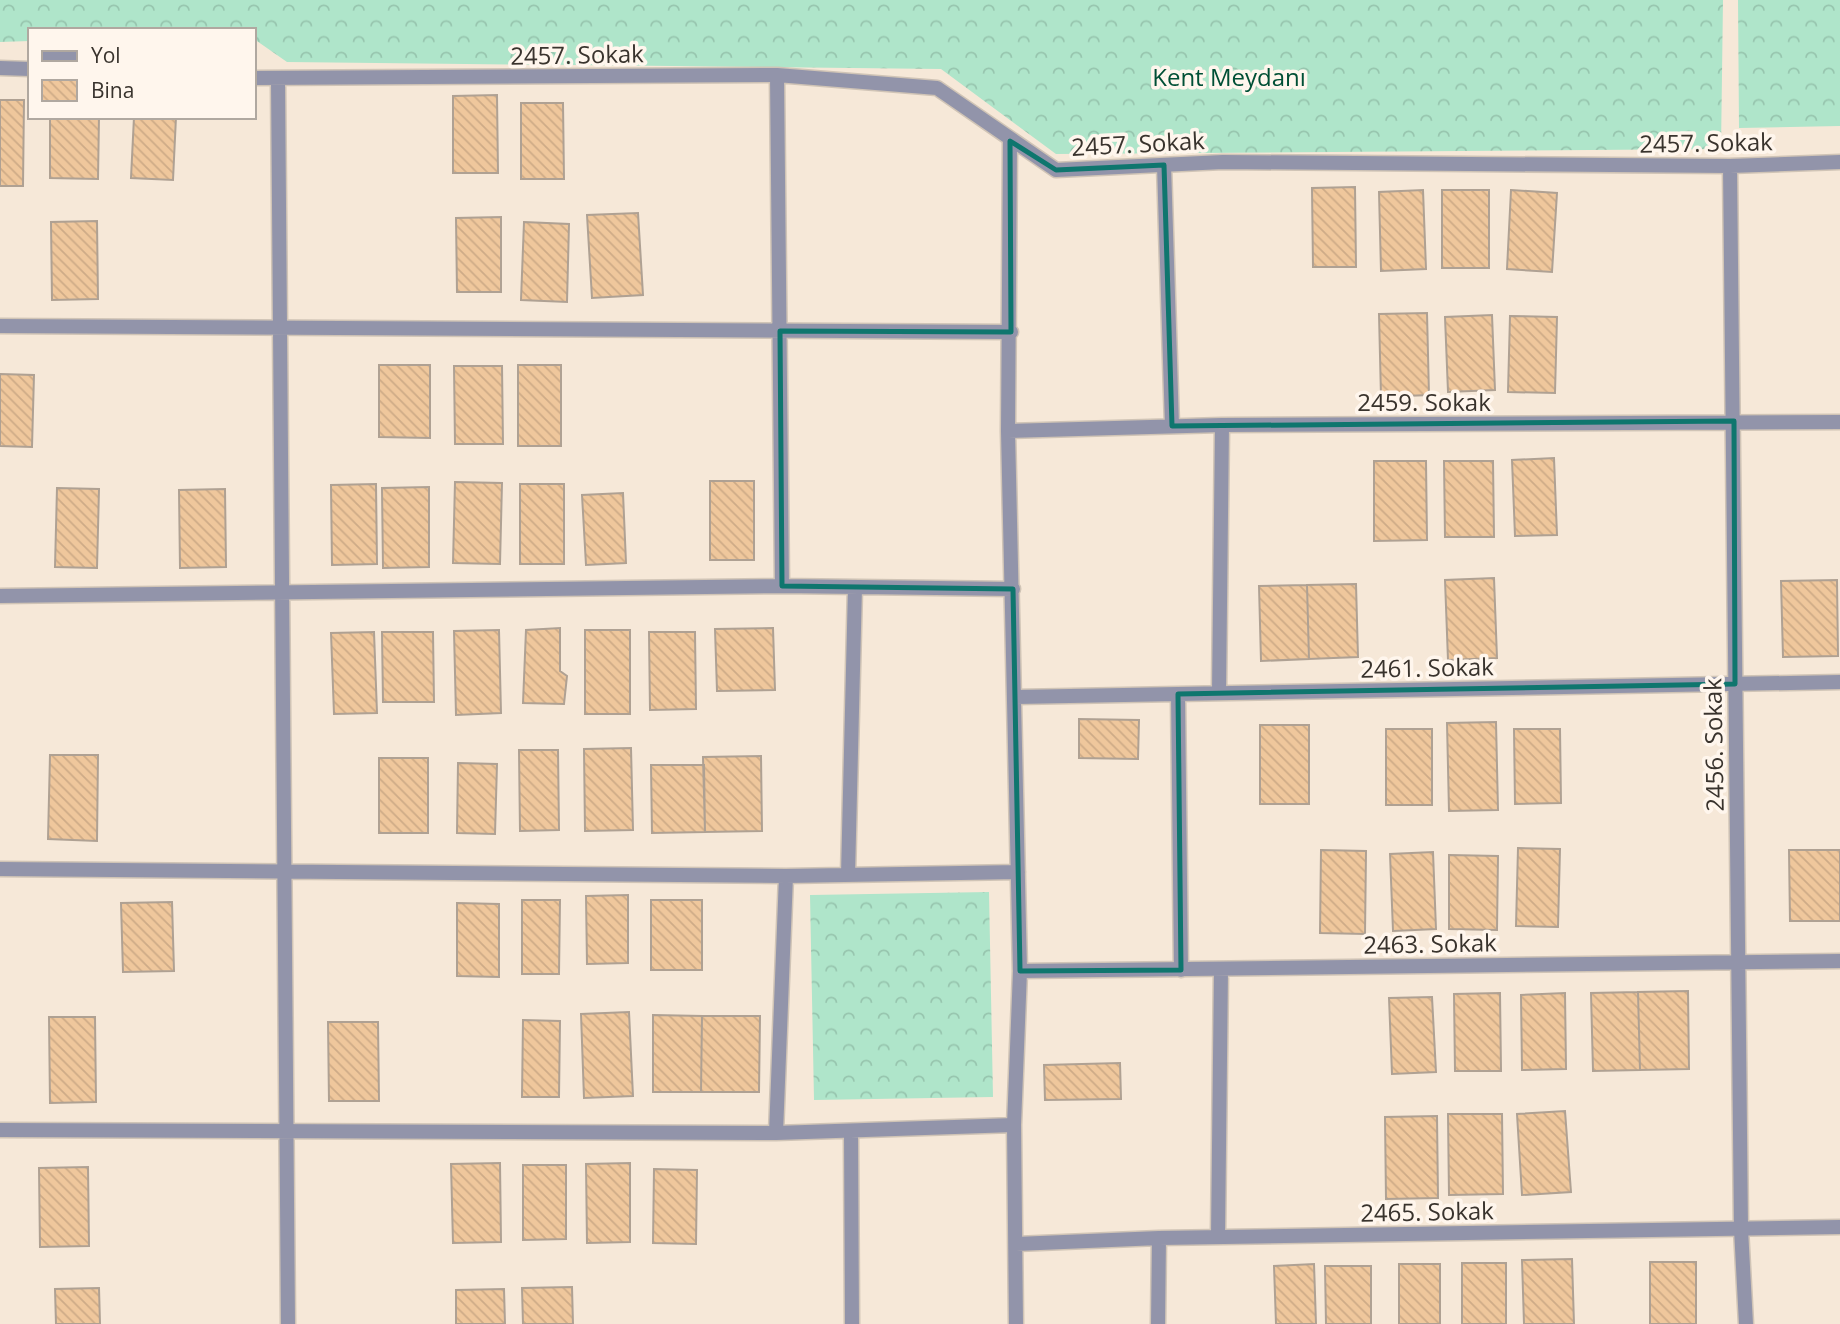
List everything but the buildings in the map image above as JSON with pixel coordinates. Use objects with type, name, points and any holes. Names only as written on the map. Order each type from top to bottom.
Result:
[{"type":"street","points":[[0,68],[28,69]]},
{"type":"street","points":[[777,75],[782,586]]},
{"type":"street","name":"2457. Sokak","points":[[256,78],[777,75],[937,88],[1010,141],[1056,170],[1223,162],[1730,166],[1840,162]]},
{"type":"street","points":[[278,79],[280,594],[288,1324]]},
{"type":"street","points":[[1010,141],[1011,332],[1008,431],[1020,971],[1014,1125],[1016,1324]]},
{"type":"street","points":[[1164,165],[1172,426]]},
{"type":"street","name":"2456. Sokak","points":[[1730,166],[1741,1228],[1746,1324]]},
{"type":"street","points":[[0,326],[1011,332]]},
{"type":"street","name":"2459. Sokak","points":[[1008,431],[1222,425],[1840,422]]},
{"type":"street","points":[[1219,693],[1222,425]]},
{"type":"street","points":[[0,596],[782,586],[1013,589]]},
{"type":"street","points":[[848,875],[855,587]]},
{"type":"street","name":"2461. Sokak","points":[[1015,697],[1840,682]]},
{"type":"street","points":[[1178,694],[1181,970]]},
{"type":"street","points":[[0,869],[786,876],[1018,872]]},
{"type":"street","points":[[776,1133],[786,876]]},
{"type":"street","name":"2463. Sokak","points":[[1020,971],[1739,960],[1840,961]]},
{"type":"street","points":[[1218,1237],[1221,969]]},
{"type":"street","points":[[0,1130],[776,1133],[1014,1125]]},
{"type":"street","points":[[851,1132],[852,1324]]},
{"type":"street","name":"2465. Sokak","points":[[1016,1244],[1159,1238],[1840,1227]]},
{"type":"street","points":[[1158,1324],[1159,1238]]},
{"type":"highlighted area","points":[[1010,141],[1056,170],[1164,165],[1172,426],[1734,421],[1735,684],[1178,694],[1181,970],[1020,971],[1013,589],[782,586],[780,331],[1011,332]]},
{"type":"green space","name":"Kent Meydanı","points":[[0,0],[1723,0],[1721,149],[1056,154],[941,69],[287,62],[256,40],[256,28],[28,28],[28,41],[0,42]]},
{"type":"green space","points":[[1738,0],[1840,0],[1840,126],[1739,128]]},
{"type":"green space","points":[[989,892],[993,1097],[814,1100],[810,895]]}]
